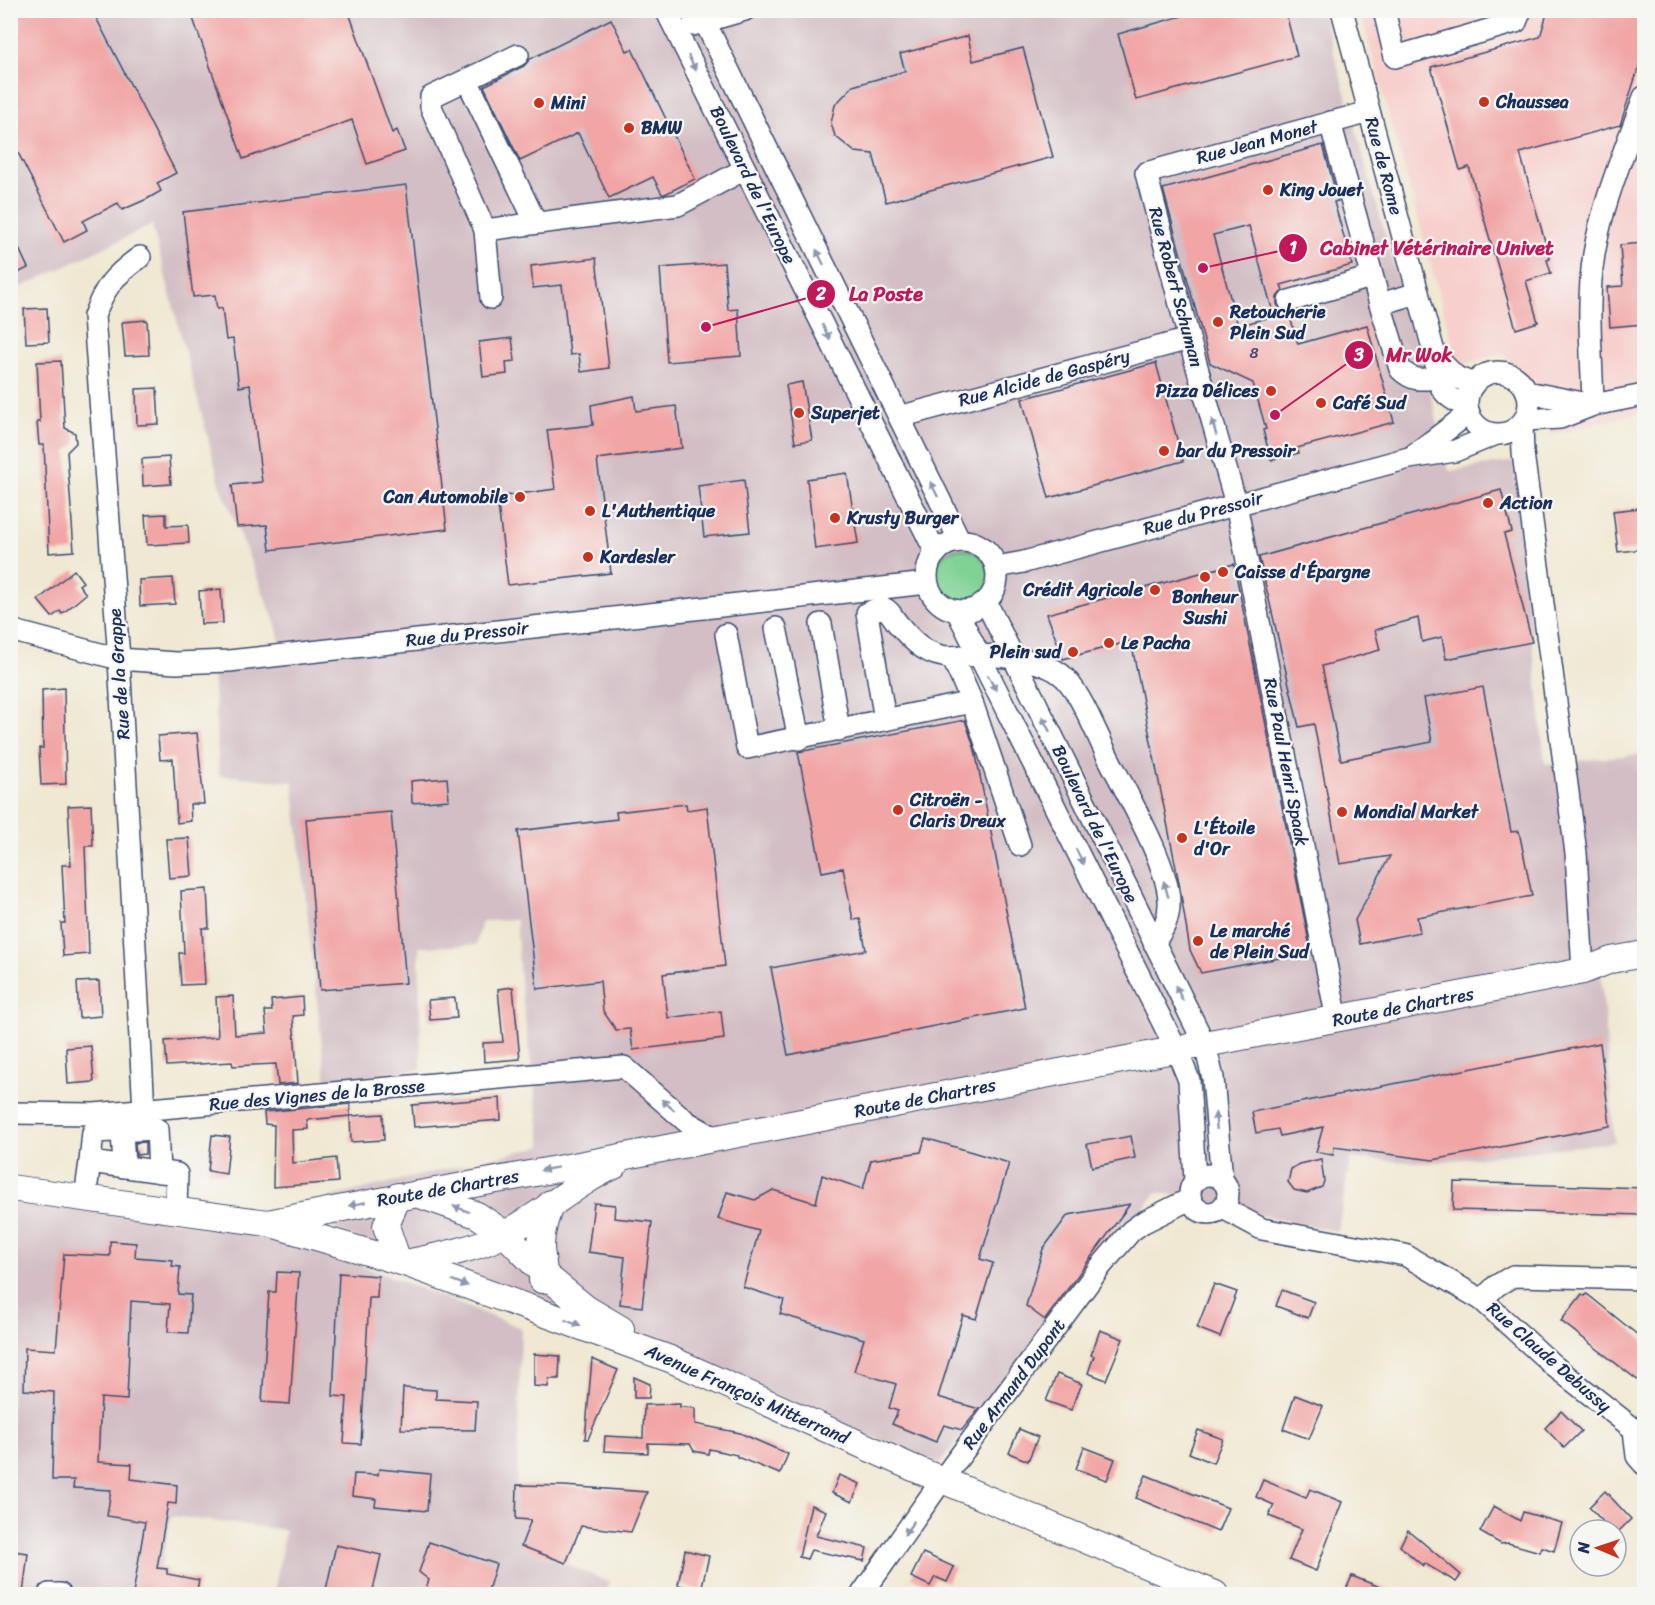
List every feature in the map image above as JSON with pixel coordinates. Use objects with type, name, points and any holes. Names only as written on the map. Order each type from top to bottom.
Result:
[{"type":"main road","name":"Route de Chartres","points":[[268,1223],[406,1194],[648,1152],[1337,1020],[1583,971],[1611,960],[1644,954]]},
{"type":"main road","name":"Route de Chartres","points":[[1583,971],[1611,972],[1644,965]]},
{"type":"main road","points":[[648,1152],[589,1179],[505,1234],[470,1250],[401,1262],[386,1226],[406,1194],[477,1215],[505,1234],[544,1274],[587,1309],[670,1359]]},
{"type":"main road","points":[[10,1188],[268,1223]]},
{"type":"main road","points":[[518,1304],[538,1292],[544,1274],[541,1246],[544,1223],[551,1203]]},
{"type":"main road","name":"Avenue François Mitterrand","points":[[268,1223],[401,1262],[670,1359],[942,1480],[1215,1594]]},
{"type":"street","name":"Boulevard de l'Europe","points":[[666,10],[936,553]]},
{"type":"street","points":[[677,32],[702,16],[745,10]]},
{"type":"street","name":"Rue de Rome","points":[[1342,10],[1435,356],[1437,378]]},
{"type":"street","points":[[1384,10],[1395,57],[1516,22],[1521,10]]},
{"type":"street","name":"Boulevard de l'Europe","points":[[702,16],[960,541]]},
{"type":"street","points":[[491,298],[485,230],[431,107],[431,97],[518,55]]},
{"type":"street","points":[[467,80],[536,224]]},
{"type":"street","points":[[1593,405],[1591,300],[1593,255],[1602,217],[1644,97]]},
{"type":"street","name":"Rue Jean Monet","points":[[1146,173],[1369,112]]},
{"type":"street","points":[[1330,122],[1371,277],[1401,369],[1408,377],[1420,380],[1437,378],[1451,400],[1468,410],[1476,425],[1512,428]]},
{"type":"street","points":[[485,230],[678,205],[745,169]]},
{"type":"street","name":"Rue Robert Schuman","points":[[1146,173],[1189,339],[1236,504]]},
{"type":"street","name":"Rue de la Grappe","points":[[140,257],[116,275],[102,294],[94,316],[119,659],[145,1120]]},
{"type":"street","points":[[1288,301],[1371,277]]},
{"type":"street","points":[[1380,304],[1418,293]]},
{"type":"street","name":"Rue Alcide de Gaspéry","points":[[899,417],[1189,339]]},
{"type":"street","points":[[1435,356],[1456,377],[1474,384]]},
{"type":"street","points":[[1468,410],[1474,384],[1490,373],[1500,372],[1518,379],[1527,392],[1530,406],[1512,428]]},
{"type":"street","points":[[1527,392],[1593,405],[1644,395]]},
{"type":"street","name":"Rue du Pressoir","points":[[996,567],[1024,562],[1409,458],[1455,451],[1512,428],[1560,418],[1593,405]]},
{"type":"street","name":"Rue du Pressoir","points":[[1409,458],[1468,410]]},
{"type":"street","points":[[1512,428],[1523,453],[1576,853],[1583,971]]},
{"type":"street","name":"Rue Paul Henri Spaak","points":[[1236,504],[1337,1020]]},
{"type":"street","points":[[927,583],[927,572],[936,553],[943,547],[960,541],[982,548],[996,567],[996,586],[986,602],[977,608],[957,611]]},
{"type":"street","name":"Boulevard de l'Europe","points":[[927,583],[938,602],[957,611],[1177,1051]]},
{"type":"street","name":"Rue du Pressoir","points":[[10,630],[119,659],[176,663],[229,660],[927,583]]},
{"type":"street","name":"Boulevard de l'Europe","points":[[986,602],[1205,1045]]},
{"type":"street","points":[[885,720],[867,613],[882,607],[889,610],[896,623],[920,647],[937,657],[977,653],[1013,658],[1050,668],[1065,678],[1092,723],[1156,854],[1169,901],[1166,926],[1154,943]]},
{"type":"street","points":[[821,624],[839,730]]},
{"type":"street","points":[[776,628],[800,739]]},
{"type":"street","points":[[726,634],[744,746],[750,749],[972,702]]},
{"type":"street","points":[[952,657],[972,702],[1020,845]]},
{"type":"street","points":[[1109,915],[1134,903]]},
{"type":"street","points":[[1177,1051],[1189,1080],[1193,1189],[1201,1212],[1212,1213],[1223,1208],[1228,1197],[1222,1180],[1213,1078],[1205,1045]]},
{"type":"street","name":"Rue des Vignes de la Brosse","points":[[10,1113],[94,1114],[145,1120],[624,1067],[687,1122],[715,1138]]},
{"type":"street","points":[[84,1198],[93,1132],[117,1131],[145,1120],[157,1129],[153,1171]]},
{"type":"street","points":[[117,1131],[119,1166]]},
{"type":"street","points":[[90,1162],[177,1174],[176,1210]]},
{"type":"street","points":[[1193,1189],[1206,1175],[1222,1180]]},
{"type":"street","name":"Rue Armand Dupont","points":[[862,1594],[942,1480],[1101,1266],[1131,1231],[1193,1189]]},
{"type":"street","name":"Rue Claude Debussy","points":[[1223,1208],[1262,1229],[1405,1255],[1482,1300],[1554,1366],[1639,1433]]},
{"type":"street","points":[[1482,1300],[1496,1286],[1513,1276],[1644,1280]]},
{"type":"street","points":[[1639,1433],[1637,1456],[1644,1464]]},
{"type":"street","points":[[50,1594],[60,1594]]},
{"type":"shaded area","points":[[11,11],[1322,11],[1433,403],[1449,471],[1514,461],[1545,764],[1644,754],[1644,935],[1599,944],[1614,1142],[1428,1163],[1350,1158],[1338,1232],[1157,1192],[940,1463],[334,1229],[330,1197],[542,1146],[520,980],[516,920],[482,921],[476,945],[419,947],[421,1069],[326,1082],[293,782],[219,775],[212,654],[281,646],[276,625],[220,484],[152,225],[11,292]]},
{"type":"shaded area","points":[[1360,11],[1644,11],[1644,411],[1551,436],[1536,382],[1501,353],[1459,366]]},
{"type":"shaded area","points":[[11,1198],[288,1237],[521,1328],[516,1518],[531,1520],[521,1546],[609,1582],[604,1594],[274,1594],[285,1530],[171,1516],[156,1594],[11,1594]]},
{"type":"green space","points":[[961,549],[972,551],[981,557],[987,566],[989,577],[987,588],[981,597],[972,603],[961,605],[950,603],[941,597],[935,588],[933,577],[935,566],[941,557],[950,551]]},
{"type":"building","points":[[10,10],[92,10],[176,173],[157,183],[161,191],[147,199],[122,210],[118,203],[83,221],[87,230],[64,242],[10,137]]},
{"type":"building","points":[[190,10],[348,10],[392,133],[397,130],[405,151],[367,164],[352,120],[243,159]]},
{"type":"building","points":[[1203,10],[1285,10],[1297,56],[1136,100],[1118,34]]},
{"type":"building","points":[[1548,10],[1644,10],[1644,51],[1620,125],[1520,153],[1550,259],[1547,260],[1551,273],[1526,281],[1538,322],[1516,329],[1469,167],[1460,170],[1431,67],[1540,37]]},
{"type":"building","points":[[611,19],[627,51],[632,49],[695,179],[665,194],[662,194],[653,177],[609,198],[578,133],[520,161],[484,86],[524,66],[530,59]]},
{"type":"building","points":[[968,36],[973,61],[1023,48],[1053,157],[886,202],[873,154],[855,152],[835,136],[831,123],[835,105],[853,86],[905,71],[900,54]]},
{"type":"building","points":[[1323,145],[1338,201],[1334,202],[1352,265],[1281,285],[1283,290],[1277,297],[1277,304],[1281,311],[1289,313],[1298,344],[1367,325],[1394,422],[1297,448],[1299,453],[1271,460],[1263,430],[1266,429],[1253,383],[1210,363],[1163,189]],"holes":[[[1249,226],[1274,316],[1238,326],[1213,235]]]},
{"type":"building","points":[[406,185],[447,529],[270,550],[267,525],[237,527],[232,485],[262,482],[250,385],[239,387],[233,339],[226,340],[222,308],[217,309],[215,295],[193,297],[183,212]]},
{"type":"building","points":[[10,229],[28,268],[10,277]]},
{"type":"building","points":[[1644,243],[1644,324],[1610,327],[1607,287],[1623,286],[1620,245]]},
{"type":"building","points":[[596,258],[609,368],[581,372],[579,354],[570,355],[562,285],[533,288],[531,266]]},
{"type":"building","points":[[724,263],[728,310],[738,309],[741,356],[667,362],[660,268]]},
{"type":"building","points":[[47,308],[49,342],[26,343],[24,309]]},
{"type":"building","points":[[147,320],[149,355],[125,356],[122,322]]},
{"type":"building","points":[[512,338],[515,361],[506,362],[507,374],[483,377],[479,342]]},
{"type":"building","points":[[61,361],[65,428],[75,433],[76,443],[67,452],[74,551],[49,553],[44,445],[39,445],[37,422],[40,422],[37,362]]},
{"type":"building","points":[[1156,363],[1183,461],[1049,498],[1022,399]]},
{"type":"building","name":"Superjet","points":[[802,382],[812,440],[795,443],[786,385]]},
{"type":"building","points":[[157,388],[159,424],[137,425],[136,389]]},
{"type":"building","points":[[634,396],[636,411],[676,406],[682,448],[597,459],[611,573],[508,585],[497,497],[555,489],[547,430],[593,425],[591,405]]},
{"type":"building","points":[[169,457],[171,484],[143,486],[142,459]]},
{"type":"building","points":[[847,473],[858,543],[815,549],[807,479]]},
{"type":"building","points":[[744,480],[750,532],[704,537],[698,486]]},
{"type":"building","points":[[1501,490],[1512,532],[1504,534],[1532,642],[1446,659],[1442,637],[1422,642],[1418,618],[1375,630],[1380,650],[1322,666],[1341,760],[1432,742],[1424,698],[1483,687],[1511,832],[1519,831],[1532,896],[1417,917],[1420,932],[1360,944],[1355,920],[1390,856],[1340,864],[1314,724],[1299,727],[1259,557]]},
{"type":"building","points":[[1640,508],[1644,549],[1618,552],[1613,511]]},
{"type":"building","points":[[166,514],[166,526],[188,525],[189,543],[147,545],[145,515]]},
{"type":"building","points":[[1234,564],[1311,952],[1201,973],[1190,950],[1131,641],[1063,659],[1047,614]]},
{"type":"building","points":[[74,570],[83,582],[79,585],[86,594],[62,614],[60,611],[52,617],[38,600]]},
{"type":"building","points":[[173,578],[175,604],[140,606],[139,580]]},
{"type":"building","points":[[221,589],[223,623],[201,624],[199,591]]},
{"type":"building","points":[[64,688],[66,784],[41,785],[39,748],[43,748],[42,690]]},
{"type":"building","name":"Citroën - Claris Dreux","points":[[965,720],[975,750],[1025,1008],[788,1055],[771,968],[866,950],[860,919],[853,920],[843,868],[822,872],[798,752]]},
{"type":"building","points":[[197,733],[204,804],[190,804],[191,821],[177,823],[173,759],[160,760],[158,736]]},
{"type":"building","points":[[447,778],[449,800],[412,803],[411,781]]},
{"type":"building","points":[[686,804],[687,810],[707,807],[725,966],[663,974],[668,1018],[721,1011],[724,1039],[633,1050],[630,1029],[616,1030],[603,1011],[600,981],[537,989],[518,831],[617,819],[616,812]]},
{"type":"building","points":[[91,805],[93,846],[85,846],[89,954],[63,956],[61,923],[65,923],[62,865],[71,865],[68,806]]},
{"type":"building","points":[[391,812],[406,983],[320,990],[306,819]]},
{"type":"building","points":[[189,838],[192,876],[169,878],[166,839]]},
{"type":"building","points":[[207,889],[209,928],[202,928],[205,984],[181,985],[179,953],[184,953],[181,891]]},
{"type":"building","points":[[99,981],[101,1016],[79,1018],[77,982]]},
{"type":"building","points":[[513,987],[520,1059],[484,1062],[483,1043],[503,1042],[498,989]]},
{"type":"building","points":[[233,996],[235,1035],[267,1033],[265,1011],[272,1011],[271,1000],[302,997],[303,1015],[293,1016],[298,1083],[278,1085],[276,1064],[233,1066],[232,1062],[167,1066],[165,1041],[218,1037],[216,997]]},
{"type":"building","points":[[455,998],[457,1018],[430,1020],[428,1000]]},
{"type":"building","points":[[1600,1043],[1610,1126],[1433,1160],[1334,1147],[1333,1155],[1316,1152],[1323,1127],[1280,1136],[1278,1129],[1256,1133],[1252,1112]]},
{"type":"building","points":[[91,1046],[94,1082],[68,1084],[66,1048]]},
{"type":"building","points":[[500,1098],[501,1120],[414,1127],[412,1105]]},
{"type":"building","points":[[350,1104],[350,1116],[307,1120],[308,1129],[292,1130],[293,1163],[336,1158],[338,1182],[273,1187],[274,1125],[265,1124],[264,1112]]},
{"type":"building","points":[[383,1114],[384,1140],[351,1142],[350,1116]]},
{"type":"building","points":[[212,1135],[230,1137],[226,1174],[208,1171]]},
{"type":"building","points":[[1131,1136],[1135,1158],[1092,1167],[1087,1144]]},
{"type":"building","points":[[925,1138],[1009,1163],[980,1259],[993,1263],[976,1319],[963,1315],[938,1397],[979,1409],[962,1430],[944,1425],[936,1442],[892,1424],[898,1411],[889,1408],[896,1384],[854,1371],[864,1339],[780,1314],[784,1300],[743,1287],[759,1231],[718,1219],[727,1192],[755,1200],[773,1190],[816,1203],[822,1175],[863,1189],[871,1160],[921,1152]]},
{"type":"building","points":[[145,1142],[145,1154],[136,1155],[135,1143]]},
{"type":"building","points":[[1321,1159],[1324,1181],[1322,1187],[1307,1193],[1294,1190],[1288,1182],[1291,1169],[1299,1164]]},
{"type":"building","points":[[1454,1182],[1644,1188],[1644,1215],[1453,1210]]},
{"type":"building","points":[[594,1203],[615,1205],[614,1218],[652,1222],[642,1307],[620,1304],[625,1257],[588,1252]]},
{"type":"building","points":[[1130,1204],[1045,1320],[1026,1306],[1043,1249],[1068,1215]]},
{"type":"building","points":[[110,1241],[136,1243],[135,1257],[173,1260],[172,1266],[180,1267],[178,1294],[191,1295],[188,1333],[168,1332],[170,1304],[131,1301],[127,1400],[101,1398],[98,1462],[132,1464],[131,1479],[177,1485],[176,1504],[168,1503],[157,1568],[167,1569],[167,1574],[199,1580],[196,1594],[133,1594],[145,1522],[107,1516],[111,1490],[73,1488],[74,1480],[52,1480],[54,1392],[24,1390],[25,1348],[56,1350],[64,1254],[110,1256]]},
{"type":"building","points":[[277,1272],[299,1273],[290,1404],[262,1402],[269,1292],[276,1292]]},
{"type":"building","points":[[339,1273],[378,1276],[377,1298],[369,1298],[361,1444],[344,1443],[347,1397],[333,1396]]},
{"type":"building","points":[[1214,1284],[1237,1292],[1220,1337],[1197,1328]]},
{"type":"building","points":[[1282,1290],[1314,1302],[1308,1318],[1276,1306]]},
{"type":"building","points":[[1582,1294],[1585,1296],[1587,1294],[1644,1340],[1644,1385],[1561,1321]]},
{"type":"building","points":[[1100,1330],[1123,1339],[1106,1380],[1088,1373],[1094,1356],[1091,1355]]},
{"type":"building","points":[[534,1354],[560,1356],[559,1379],[549,1379],[548,1387],[534,1386]]},
{"type":"building","points":[[592,1359],[618,1370],[588,1439],[585,1439]]},
{"type":"building","points":[[1057,1374],[1082,1384],[1071,1410],[1046,1401]]},
{"type":"building","points":[[634,1377],[650,1384],[649,1398],[634,1398]]},
{"type":"building","points":[[403,1388],[436,1390],[436,1399],[477,1401],[475,1430],[401,1429]]},
{"type":"building","points":[[1295,1395],[1323,1406],[1309,1439],[1283,1429]]},
{"type":"building","points":[[680,1404],[680,1407],[695,1408],[695,1424],[740,1433],[788,1454],[780,1474],[737,1457],[737,1455],[709,1449],[708,1454],[694,1451],[690,1444],[648,1443],[648,1453],[604,1451],[605,1436],[643,1438],[644,1405]]},
{"type":"building","points":[[1561,1411],[1581,1431],[1564,1448],[1545,1428]]},
{"type":"building","points":[[1019,1429],[1038,1437],[1028,1461],[1009,1453]]},
{"type":"building","points":[[1198,1430],[1223,1439],[1213,1463],[1189,1453]]},
{"type":"building","points":[[1084,1447],[1115,1459],[1107,1480],[1076,1469]]},
{"type":"building","points":[[379,1469],[430,1474],[427,1511],[375,1506],[376,1499],[352,1496],[354,1474],[378,1475]]},
{"type":"building","points":[[839,1475],[860,1484],[852,1502],[832,1493]]},
{"type":"building","points":[[1146,1475],[1228,1508],[1218,1532],[1136,1498]]},
{"type":"building","points":[[1263,1480],[1306,1498],[1310,1489],[1342,1502],[1316,1571],[1289,1560],[1302,1529],[1269,1516],[1274,1505],[1256,1497]]},
{"type":"building","points":[[517,1485],[647,1492],[631,1532],[581,1526],[566,1563],[521,1546],[531,1520],[516,1519]]},
{"type":"building","points":[[1605,1491],[1631,1519],[1628,1522],[1628,1518],[1600,1518],[1589,1507]]},
{"type":"building","points":[[811,1505],[826,1511],[816,1536],[867,1548],[864,1561],[811,1550],[807,1559],[799,1557]]},
{"type":"building","points":[[1494,1506],[1520,1521],[1523,1512],[1562,1523],[1554,1551],[1542,1547],[1540,1552],[1508,1543],[1501,1544],[1480,1532]]},
{"type":"building","points":[[1408,1530],[1461,1575],[1456,1582],[1424,1563],[1423,1566],[1400,1546]]},
{"type":"building","points":[[429,1542],[496,1564],[487,1594],[424,1594],[429,1580],[419,1572]]},
{"type":"building","points":[[336,1545],[381,1555],[372,1594],[325,1594]]},
{"type":"building","points":[[685,1550],[709,1556],[701,1590],[678,1585]]},
{"type":"building","points":[[12,1551],[28,1553],[23,1594],[10,1594]]},
{"type":"building","points":[[923,1553],[954,1567],[947,1582],[935,1577],[930,1586],[911,1577]]},
{"type":"building","points":[[1352,1576],[1397,1594],[1344,1594]]},
{"type":"place","name":"Chaussea","points":[[1484,102]]},
{"type":"place","name":"Mini","points":[[539,103]]},
{"type":"place","name":"BMW","points":[[629,128]]},
{"type":"place","name":"King Jouet","points":[[1268,190]]},
{"type":"place","name":"Cabinet Vétérinaire Univet","points":[[1203,268]]},
{"type":"place","name":"Retoucherie Plein Sud","points":[[1218,322]]},
{"type":"place","name":"La Poste","points":[[706,327]]},
{"type":"place","name":"Pizza Délices","points":[[1271,391]]},
{"type":"place","name":"Café Sud","points":[[1321,403]]},
{"type":"place","name":"Superjet","points":[[799,413]]},
{"type":"place","name":"Mr Wok","points":[[1275,415]]},
{"type":"place","name":"bar du Pressoir","points":[[1164,451]]},
{"type":"place","name":"Can Automobile","points":[[520,497]]},
{"type":"place","name":"Action","points":[[1488,503]]},
{"type":"place","name":"L'Authentique","points":[[590,511]]},
{"type":"place","name":"Krusty Burger","points":[[835,518]]},
{"type":"place","name":"Kardesler","points":[[588,557]]},
{"type":"place","name":"Caisse d'Épargne","points":[[1223,572]]},
{"type":"place","name":"Bonheur Sushi","points":[[1205,577]]},
{"type":"place","name":"Crédit Agricole","points":[[1155,590]]},
{"type":"place","name":"Le Pacha","points":[[1109,643]]},
{"type":"place","name":"Plein sud","points":[[1073,652]]},
{"type":"place","name":"Citroën - Claris Dreux","points":[[898,810]]},
{"type":"place","name":"Mondial Market","points":[[1342,812]]},
{"type":"place","name":"L'Étoile d'Or","points":[[1182,838]]},
{"type":"place","name":"Le marché de Plein Sud","points":[[1198,941]]}]
